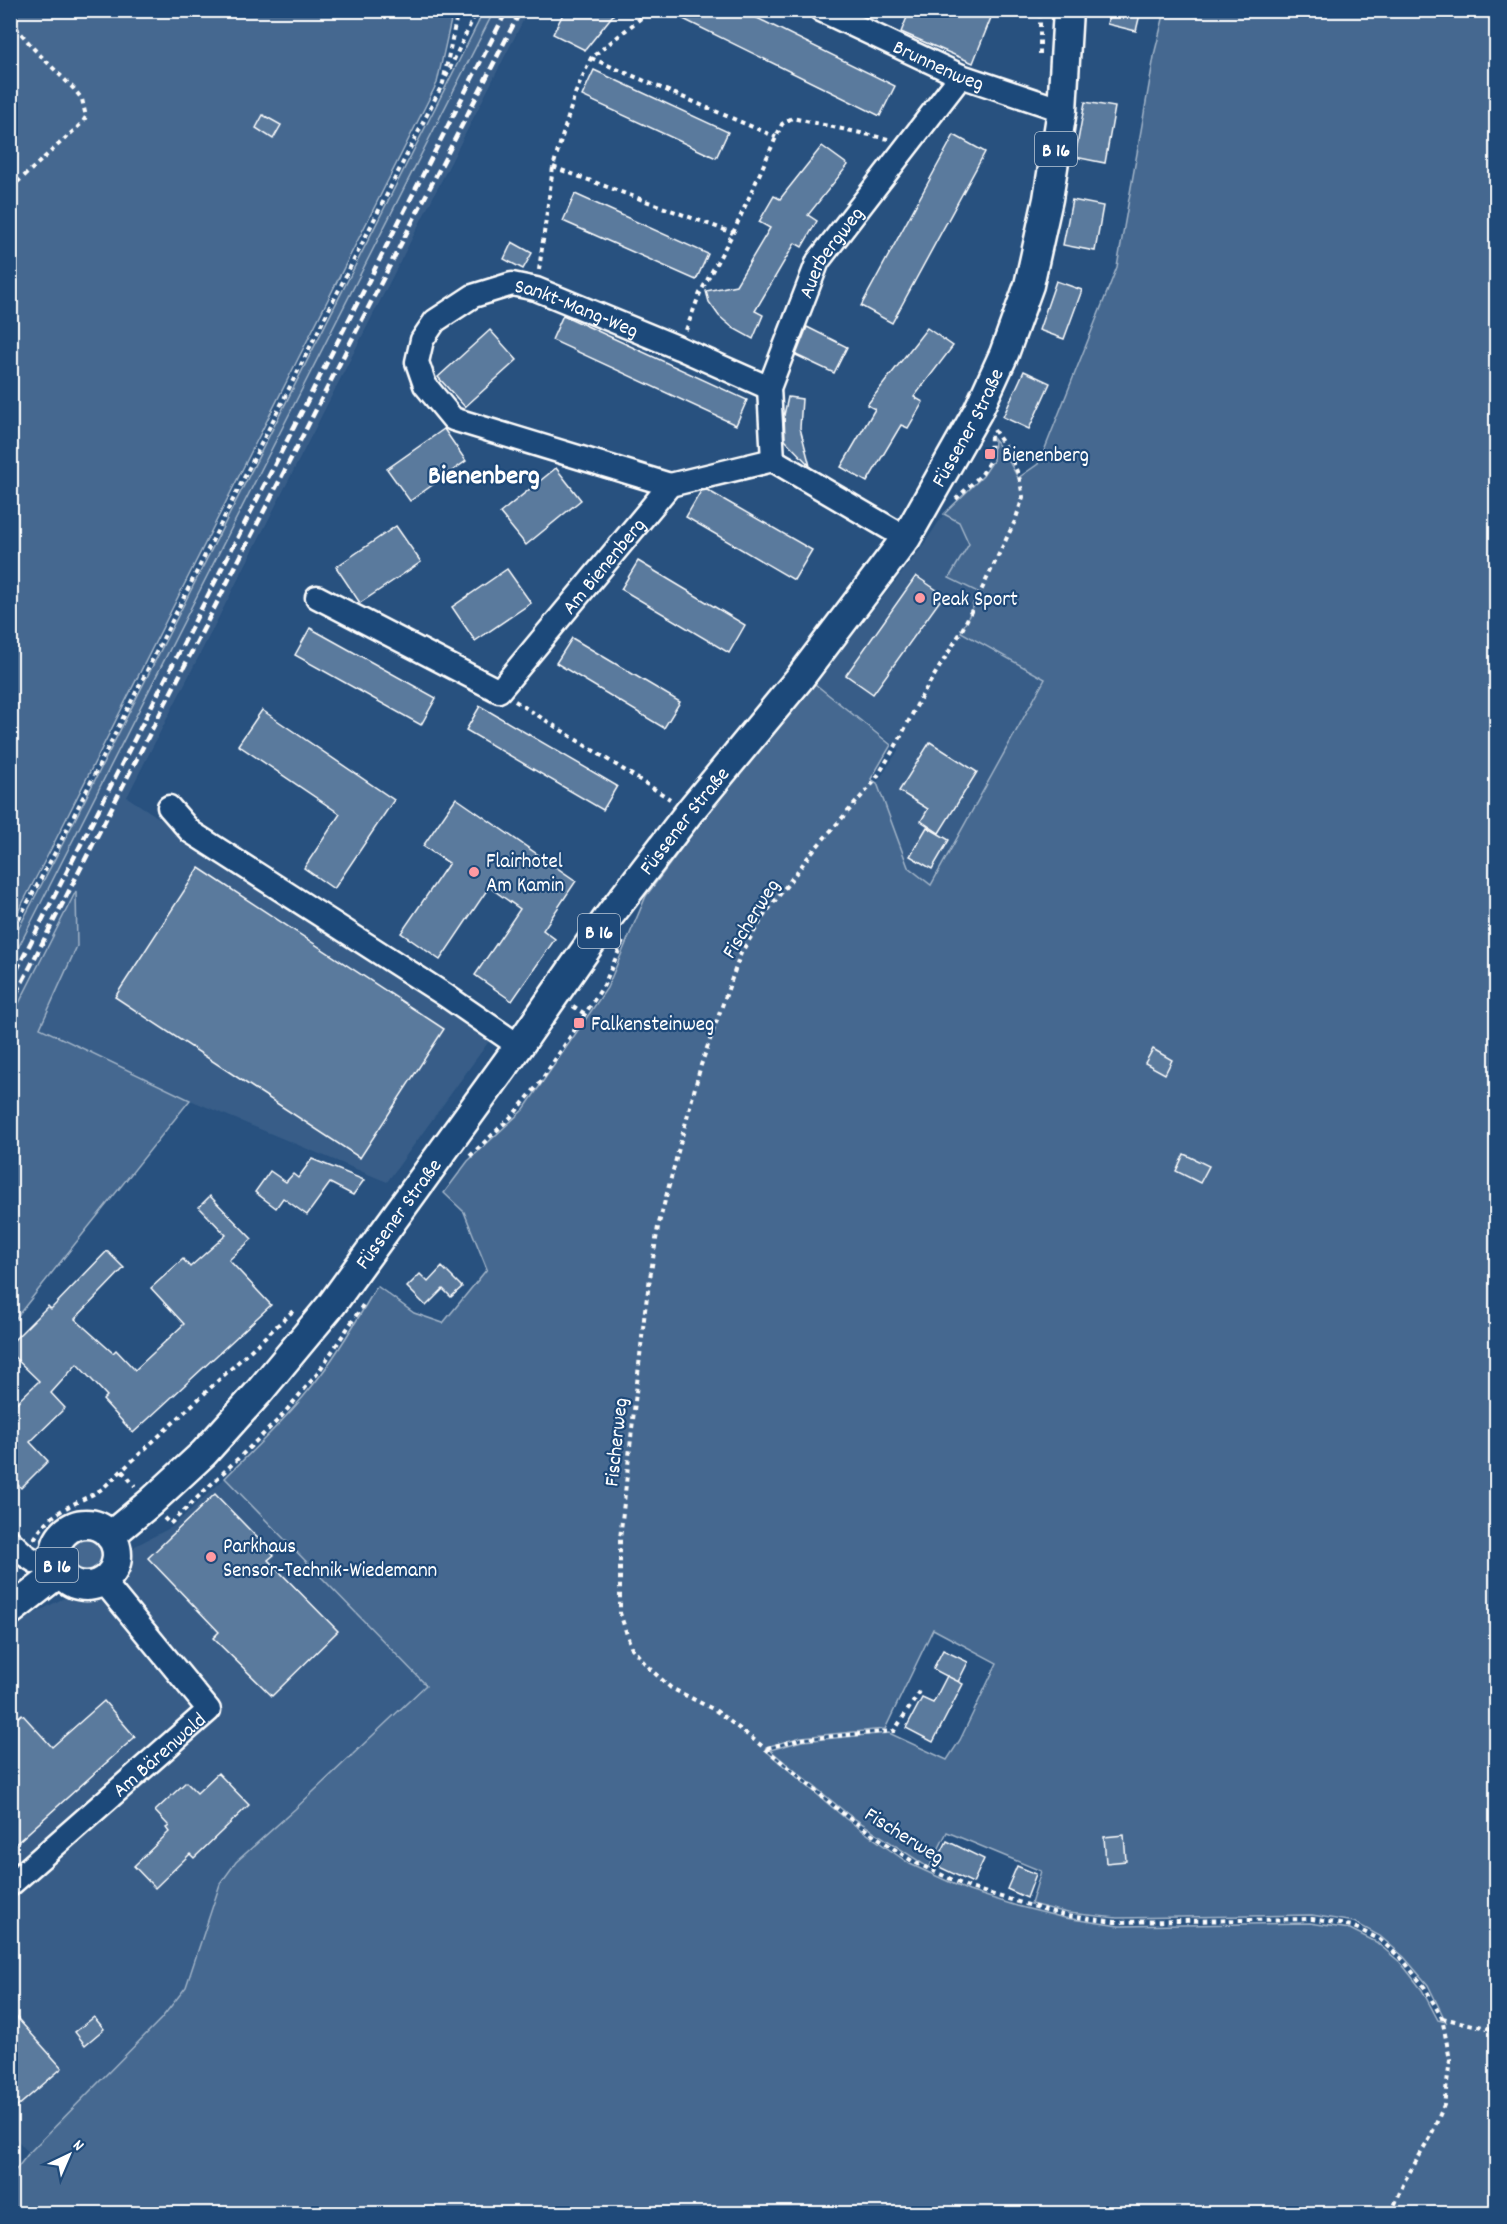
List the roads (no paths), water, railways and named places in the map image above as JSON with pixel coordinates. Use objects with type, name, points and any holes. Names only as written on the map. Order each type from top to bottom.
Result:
[{"type":"main road","name":"Füssener Straße","points":[[110,1536],[204,1453],[333,1304],[519,1046],[607,919],[690,811],[799,679],[906,538],[978,411],[1004,354],[1029,285],[1048,199],[1062,110],[1068,10]]},
{"type":"main road","name":"B 16","points":[[83,1524],[103,1529],[110,1536],[117,1555],[115,1565],[103,1581],[84,1586],[66,1579],[57,1560],[58,1539],[74,1526],[83,1524]]},
{"type":"main road","name":"B 16","points":[[10,1611],[57,1560]]},
{"type":"street","name":"Brunnenweg","points":[[821,10],[962,76],[1062,110]]},
{"type":"street","name":"Auerbergweg","points":[[773,460],[769,388],[818,261],[962,76]]},
{"type":"street","name":"Sankt-Mang-Weg","points":[[670,485],[453,420],[425,385],[417,362],[422,340],[435,321],[473,296],[512,284],[536,289],[769,388]]},
{"type":"street","points":[[670,485],[773,460],[906,538]]},
{"type":"street","name":"Am Bienenberg","points":[[317,597],[499,691],[670,485]]},
{"type":"street","points":[[169,807],[191,832],[445,995],[519,1046]]},
{"type":"street","points":[[15,1555],[36,1562],[44,1559],[57,1560]]},
{"type":"street","name":"Am Bärenwald","points":[[10,1885],[209,1710],[103,1581]]},
{"type":"railway","points":[[10,983],[507,10]]},
{"type":"railway","points":[[10,1006],[521,10]]},
{"type":"place","name":"Bienenberg","points":[[990,454]]},
{"type":"place","name":"Peak Sport","points":[[920,598]]},
{"type":"place","name":"Flairhotel Am Kamin","points":[[474,872]]},
{"type":"place","name":"Falkensteinweg","points":[[579,1023]]},
{"type":"place","name":"Parkhaus Sensor-Technik-Wiedemann","points":[[211,1557]]},
{"type":"district","name":"Bienenberg","points":[[484,474]]}]
